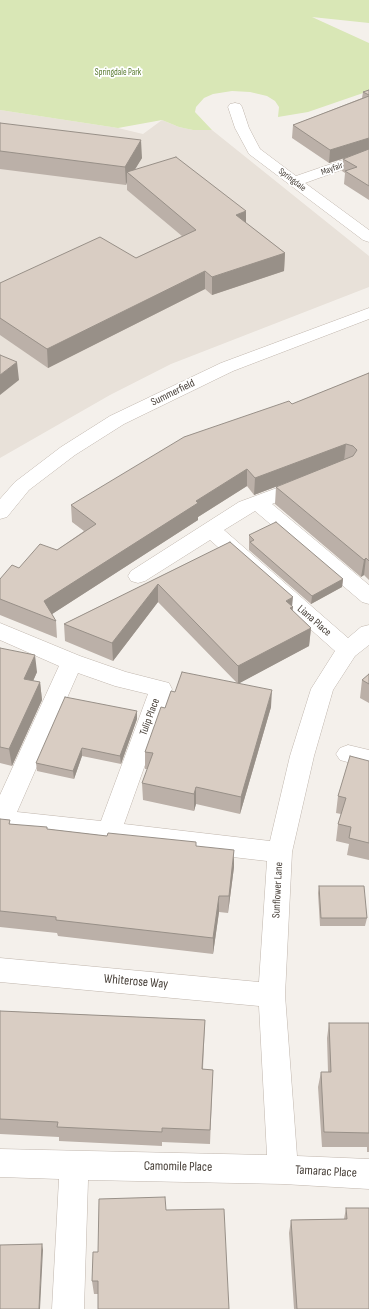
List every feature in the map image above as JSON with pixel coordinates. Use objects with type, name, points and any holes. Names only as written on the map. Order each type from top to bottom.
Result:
[{"type":"street","name":"Springdale","points":[[235,107],[242,128],[254,151],[369,236]]},
{"type":"street","name":"Mayfair","points":[[294,182],[369,155]]},
{"type":"street","name":"Summerfield","points":[[0,512],[22,486],[68,452],[117,420],[227,367],[369,313]]},
{"type":"street","points":[[138,576],[246,507],[322,476]]},
{"type":"street","points":[[257,502],[369,597]]},
{"type":"street","name":"Liana Place","points":[[210,529],[347,650]]},
{"type":"street","name":"Tulip Place","points":[[0,631],[72,662],[123,680],[161,689],[109,832]]},
{"type":"street","name":"Sunflower Lane","points":[[282,1170],[272,995],[280,852],[302,756],[322,689],[347,650],[369,634]]},
{"type":"street","points":[[72,662],[0,820],[280,852]]},
{"type":"street","name":"Whiterose Way","points":[[0,970],[272,995]]},
{"type":"street","name":"Camomile Place","points":[[0,1163],[282,1170]]},
{"type":"street","points":[[68,1309],[74,1165]]},
{"type":"street","name":"Tamarac Place","points":[[282,1170],[369,1174]]},
{"type":"shaded area","points":[[0,110],[118,128],[143,134],[162,120],[179,127],[193,130],[212,130],[369,256],[369,287],[171,364],[110,395],[0,458]]},
{"type":"green space","name":"Springdale Park","points":[[0,0],[369,0],[369,23],[312,17],[369,43],[369,91],[308,112],[278,117],[279,107],[275,101],[267,96],[250,92],[232,91],[213,94],[204,98],[196,107],[195,112],[212,130],[193,130],[179,127],[162,120],[118,128],[0,110]]},
{"type":"building","points":[[369,90],[369,95],[363,92]]},
{"type":"building","points":[[369,96],[369,138],[330,150],[293,125]]},
{"type":"building","points":[[0,123],[141,140],[125,167],[0,151]]},
{"type":"building","points":[[369,149],[369,186],[345,171],[357,167],[343,159]]},
{"type":"building","points":[[176,157],[246,211],[236,215],[285,253],[212,277],[205,271],[47,349],[0,318],[0,283],[100,237],[136,258],[196,230],[127,172]]},
{"type":"building","points":[[0,355],[17,362],[0,375]]},
{"type":"building","points":[[369,373],[369,561],[366,558],[364,560],[276,487],[353,456],[357,450],[353,446],[346,444],[255,478],[247,469],[196,501],[198,503],[44,601],[56,621],[0,599],[0,579],[12,565],[19,568],[40,544],[57,550],[96,524],[71,505],[184,437],[289,401],[292,404]]},
{"type":"building","points":[[276,522],[343,579],[312,596],[250,542],[254,540],[249,535]]},
{"type":"building","points":[[230,542],[293,597],[286,601],[293,607],[290,608],[311,628],[238,666],[158,584],[112,643],[64,624]]},
{"type":"building","points":[[0,648],[35,655],[24,679],[40,682],[9,749],[0,747]]},
{"type":"building","points":[[182,672],[272,690],[241,797],[196,787],[194,794],[142,783],[153,753],[145,752],[161,707],[165,708],[171,691],[175,692]]},
{"type":"building","points":[[369,674],[369,684],[362,680]]},
{"type":"building","points":[[65,697],[137,711],[120,756],[82,748],[73,771],[36,763]]},
{"type":"building","points":[[350,756],[369,761],[369,843],[349,838],[351,827],[338,824],[346,798],[338,796]]},
{"type":"building","points":[[0,819],[10,820],[9,824],[47,827],[47,829],[107,836],[108,833],[196,842],[196,846],[234,850],[229,896],[219,896],[213,938],[56,920],[56,917],[0,911]]},
{"type":"building","points":[[319,886],[364,886],[367,918],[321,918]]},
{"type":"building","points":[[0,1011],[205,1020],[202,1069],[213,1070],[210,1130],[162,1128],[162,1132],[57,1127],[58,1122],[0,1119]]},
{"type":"building","points":[[329,1023],[369,1023],[369,1133],[324,1132],[321,1072],[331,1072]]},
{"type":"building","points":[[165,1197],[166,1210],[224,1209],[229,1309],[98,1309],[98,1281],[92,1281],[93,1252],[98,1252],[99,1199]]},
{"type":"building","points":[[346,1208],[369,1208],[369,1309],[297,1309],[291,1220],[347,1219]]},
{"type":"building","points":[[42,1244],[39,1309],[0,1309],[0,1245]]}]
